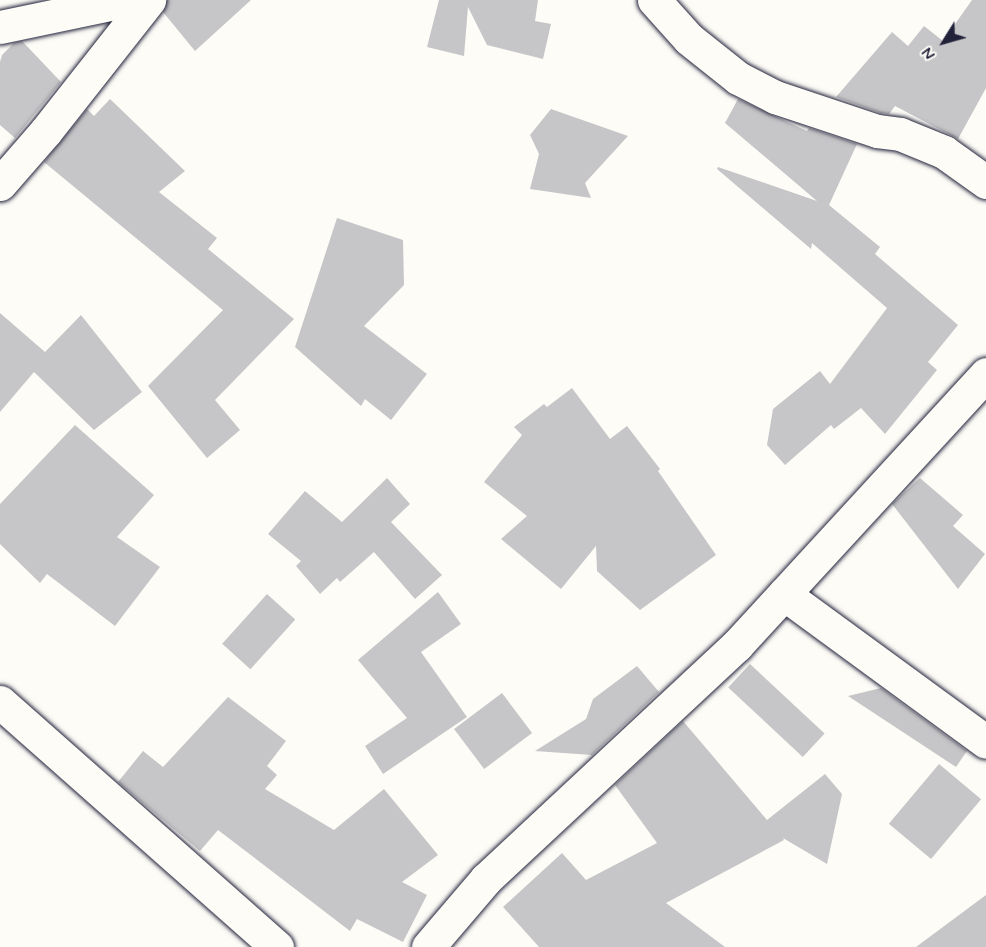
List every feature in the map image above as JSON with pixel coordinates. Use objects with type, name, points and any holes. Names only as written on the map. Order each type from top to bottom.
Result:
[{"type":"street","points":[[0,27],[129,0]]},
{"type":"street","points":[[0,184],[46,131],[149,0]]},
{"type":"street","points":[[654,0],[689,39],[738,78],[775,97],[878,131],[900,134],[944,152],[986,182]]},
{"type":"street","points":[[428,947],[486,879],[736,645],[986,374]]},
{"type":"street","points":[[784,594],[986,742]]},
{"type":"street","points":[[0,702],[277,947]]},
{"type":"building","points":[[167,0],[251,0],[195,51],[163,12]]},
{"type":"building","points":[[439,0],[538,0],[535,21],[551,24],[543,59],[487,45],[468,7],[464,56],[427,47]]},
{"type":"building","points":[[972,0],[986,0],[986,88],[958,139],[895,106],[889,114],[881,113],[836,97],[892,32],[908,46],[924,26],[943,41]]},
{"type":"building","points":[[22,41],[61,82],[15,138],[0,125],[0,62],[2,55],[14,43]]},
{"type":"building","points":[[110,99],[185,171],[159,192],[217,238],[208,249],[294,319],[215,400],[240,430],[207,458],[148,386],[223,310],[44,162],[87,109],[94,116]]},
{"type":"building","points":[[738,99],[807,131],[809,128],[857,144],[829,205],[880,247],[875,254],[958,325],[928,362],[937,370],[885,434],[861,408],[834,429],[831,425],[785,465],[767,445],[773,409],[820,371],[830,384],[887,308],[812,243],[811,249],[717,169],[718,167],[817,201],[725,123]]},
{"type":"building","points":[[551,109],[628,136],[585,183],[591,198],[530,189],[539,154],[530,135]]},
{"type":"building","points":[[337,218],[403,240],[404,285],[364,326],[427,374],[391,420],[365,399],[361,406],[295,347]]},
{"type":"building","points":[[0,313],[45,352],[81,315],[142,392],[94,430],[34,372],[0,412]]},
{"type":"building","points":[[572,388],[610,439],[627,426],[660,469],[658,471],[716,555],[640,610],[597,571],[596,546],[561,589],[501,539],[527,516],[484,482],[522,435],[514,427],[544,404],[547,407]]},
{"type":"building","points":[[75,425],[154,495],[117,537],[160,567],[115,626],[47,574],[40,583],[0,544],[0,504]]},
{"type":"building","points":[[387,478],[410,504],[391,522],[442,575],[415,599],[374,552],[340,582],[337,578],[320,594],[296,566],[301,561],[268,534],[305,491],[342,522]]},
{"type":"building","points":[[920,478],[963,515],[953,526],[985,554],[958,589],[892,504]]},
{"type":"building","points":[[438,592],[461,624],[421,652],[467,717],[383,774],[365,746],[407,718],[358,660]]},
{"type":"building","points":[[267,594],[295,619],[250,669],[222,644]]},
{"type":"building","points":[[750,664],[825,734],[803,757],[728,687]]},
{"type":"building","points":[[637,666],[659,692],[592,755],[535,751],[586,719],[593,699]]},
{"type":"building","points":[[881,688],[967,751],[956,767],[848,696]]},
{"type":"building","points":[[502,693],[532,733],[484,769],[454,729]]},
{"type":"building","points":[[228,697],[286,741],[267,766],[277,775],[265,789],[334,830],[384,789],[438,855],[402,882],[427,895],[403,942],[357,919],[350,931],[218,830],[200,851],[118,782],[143,751],[163,767]]},
{"type":"building","points":[[683,721],[767,820],[825,774],[842,794],[827,864],[783,838],[784,840],[666,903],[725,947],[539,947],[503,907],[562,853],[586,880],[657,843],[615,785]]},
{"type":"building","points":[[939,764],[981,799],[931,859],[889,824]]},
{"type":"building","points":[[986,895],[986,947],[916,947]]}]
